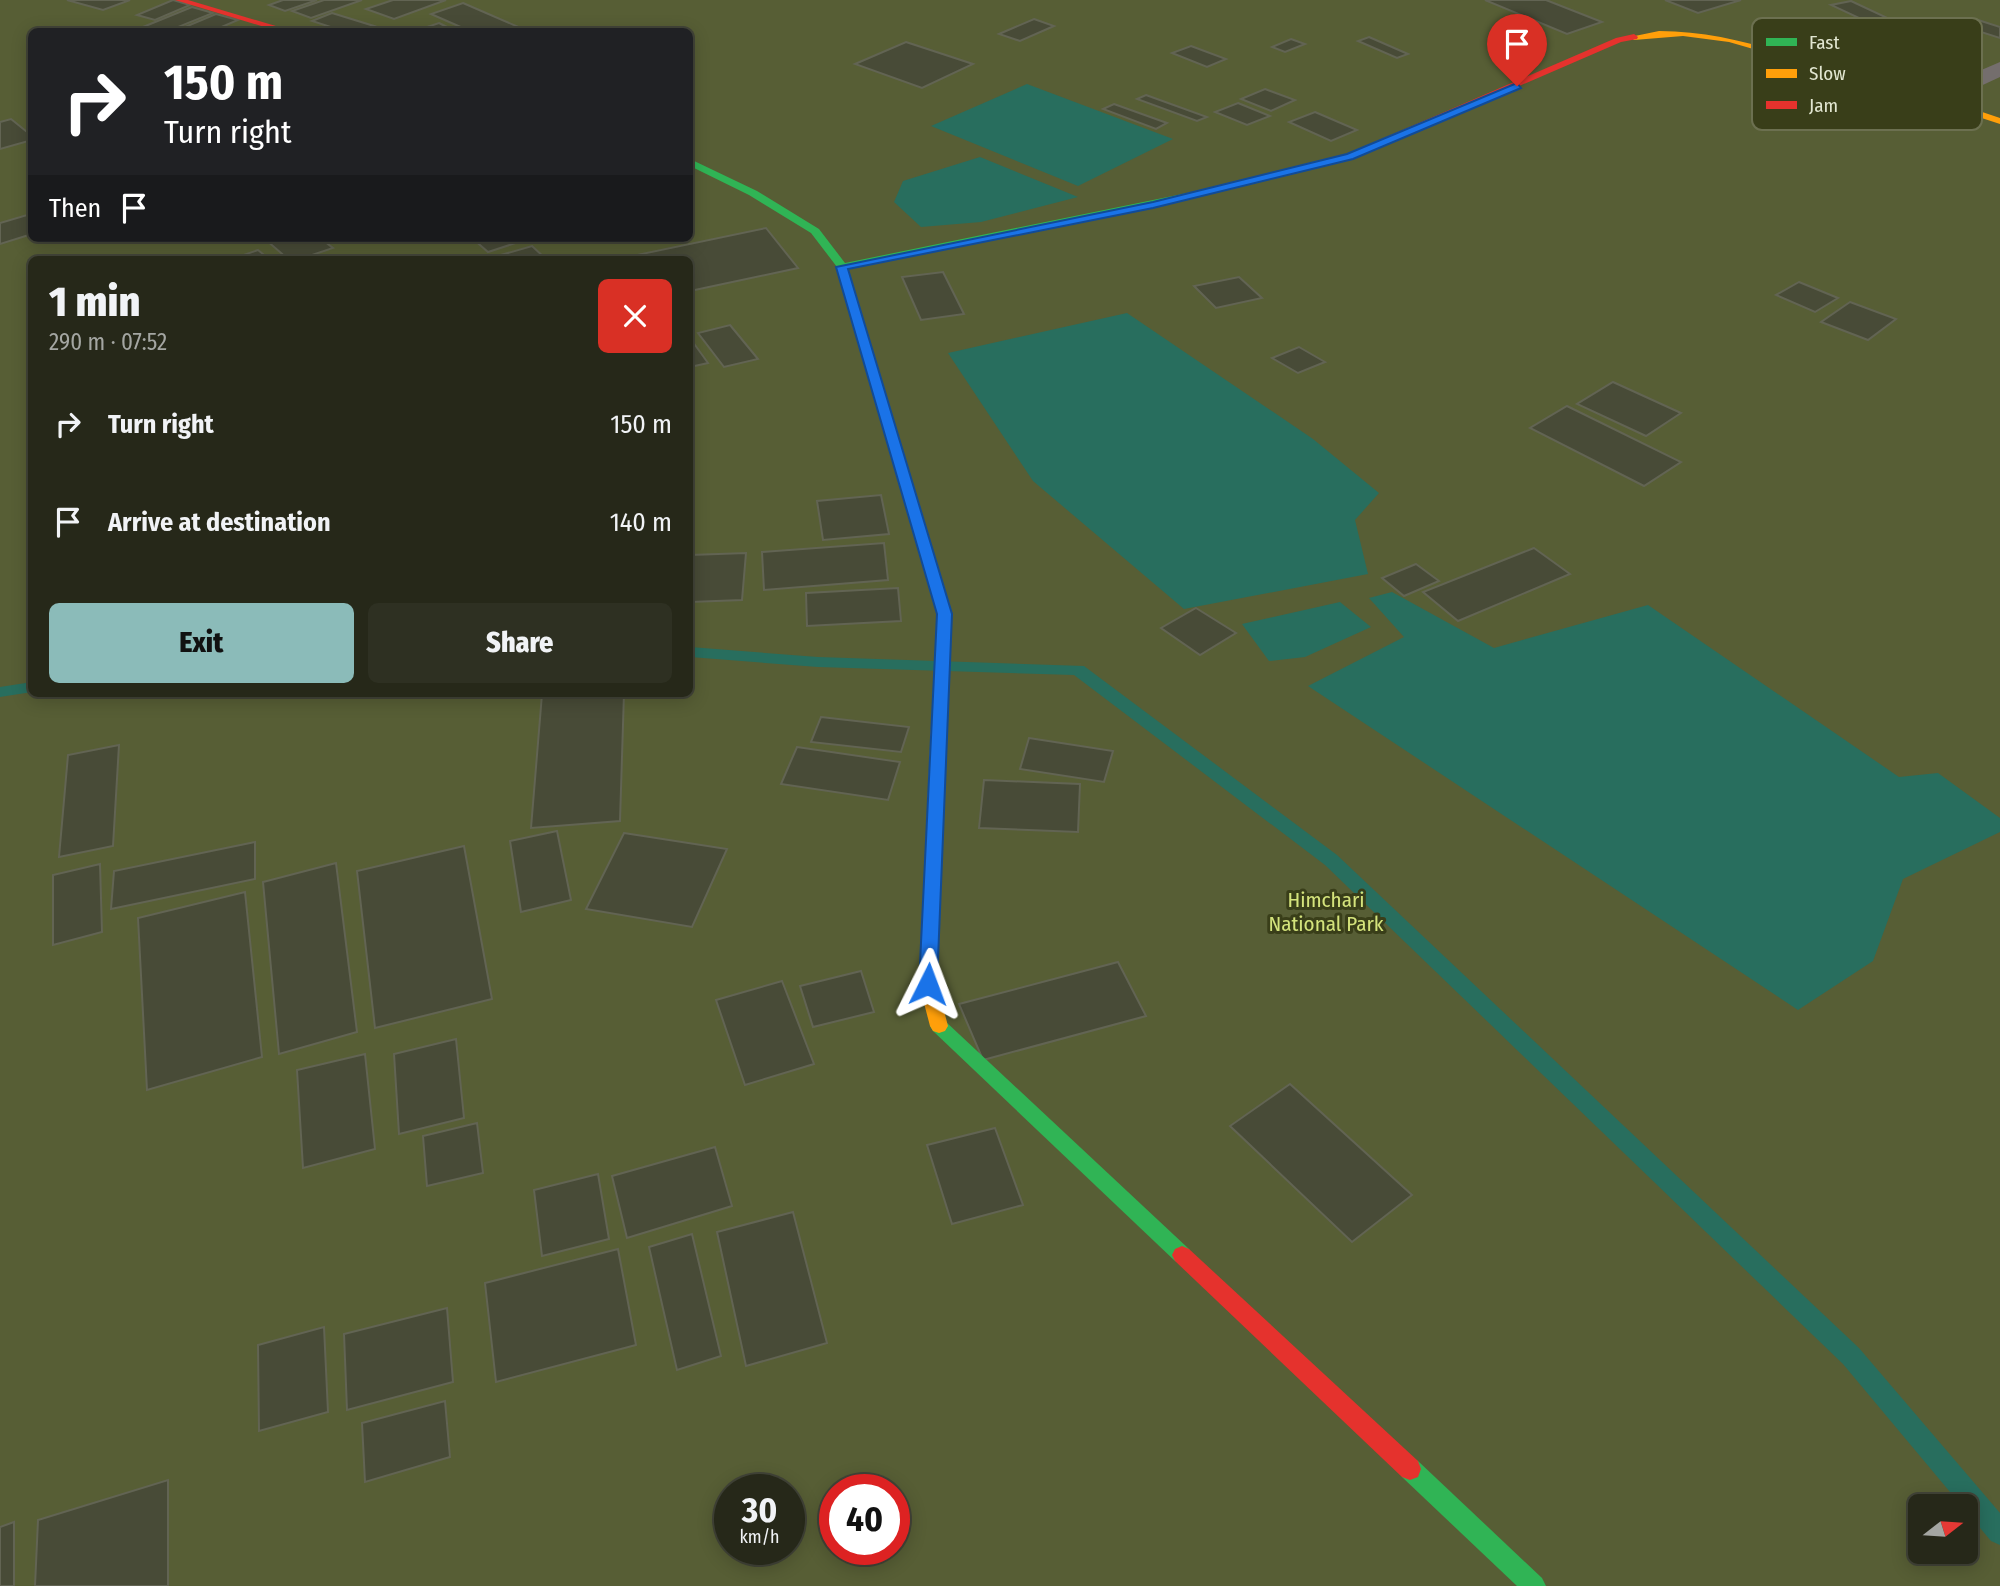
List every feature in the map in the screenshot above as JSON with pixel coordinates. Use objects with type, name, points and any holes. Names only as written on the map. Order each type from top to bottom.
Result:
[{"type":"street","points":[[179,0],[278,28]]},
{"type":"street","points":[[842,267],[1153,205],[1350,156],[1619,40],[1666,31],[1716,36],[1752,46]]},
{"type":"street","points":[[1982,77],[2000,69]]},
{"type":"street","points":[[1982,115],[2000,121]]},
{"type":"street","points":[[693,163],[753,193],[815,231],[842,267],[944,614],[928,984],[936,1023],[1534,1586]]},
{"type":"green space","name":"Himchari National Park","points":[[0,0],[2000,0],[2000,1586],[0,1586]]},
{"type":"water","points":[[1027,84],[1173,139],[1078,186],[931,126]]},
{"type":"water","points":[[980,157],[1078,197],[981,222],[921,227],[894,202],[903,181]]},
{"type":"water","points":[[1127,313],[1313,439],[1379,493],[1355,520],[1368,574],[1184,609],[1033,481],[948,353]]},
{"type":"water","points":[[1392,592],[1494,648],[1648,605],[1899,777],[1938,773],[2000,818],[2000,832],[1903,879],[1873,961],[1798,1010],[1308,686],[1404,637],[1369,598]]},
{"type":"water","points":[[1340,602],[1371,627],[1305,657],[1269,661],[1242,624]]},
{"type":"building","points":[[67,0],[130,0],[103,10]]},
{"type":"building","points":[[173,0],[190,5],[155,20],[137,15]]},
{"type":"building","points":[[283,0],[317,0],[285,11],[269,5]]},
{"type":"building","points":[[324,0],[362,0],[311,18],[292,11]]},
{"type":"building","points":[[393,0],[446,0],[394,19],[366,9]]},
{"type":"building","points":[[1485,0],[1546,0],[1602,22],[1567,34]]},
{"type":"building","points":[[1665,0],[1741,0],[1698,13]]},
{"type":"building","points":[[1851,1],[1887,18],[1859,18],[1831,5]]},
{"type":"building","points":[[463,3],[521,28],[463,28],[431,14]]},
{"type":"building","points":[[192,7],[213,13],[176,28],[140,28]]},
{"type":"building","points":[[332,13],[374,26],[334,28],[312,21]]},
{"type":"building","points":[[216,14],[238,20],[219,28],[183,28]]},
{"type":"building","points":[[1034,19],[1054,26],[1020,41],[999,34]]},
{"type":"building","points":[[1982,21],[2000,27],[2000,38],[1982,32]]},
{"type":"building","points":[[439,23],[449,28],[424,28]]},
{"type":"building","points":[[1369,37],[1408,54],[1397,58],[1358,41]]},
{"type":"building","points":[[1291,39],[1305,44],[1285,52],[1272,47]]},
{"type":"building","points":[[906,42],[973,64],[922,88],[855,64]]},
{"type":"building","points":[[1191,46],[1226,59],[1207,67],[1172,53]]},
{"type":"building","points":[[1265,89],[1295,100],[1271,111],[1241,99]]},
{"type":"building","points":[[1146,95],[1207,117],[1197,121],[1137,99]]},
{"type":"building","points":[[1238,103],[1270,116],[1247,125],[1215,112]]},
{"type":"building","points":[[1114,104],[1167,123],[1156,129],[1103,109]]},
{"type":"building","points":[[1315,112],[1357,130],[1331,141],[1289,122]]},
{"type":"building","points":[[11,119],[28,133],[28,141],[0,149],[0,122]]},
{"type":"building","points":[[27,215],[28,235],[0,244],[0,223]]},
{"type":"building","points":[[766,228],[798,268],[693,290],[693,256],[632,256]]},
{"type":"building","points":[[268,242],[325,242],[333,248],[309,256],[285,256]]},
{"type":"building","points":[[477,242],[519,242],[488,252]]},
{"type":"building","points":[[532,246],[543,256],[497,256]]},
{"type":"building","points":[[258,250],[265,256],[241,256]]},
{"type":"building","points":[[943,272],[964,314],[921,320],[902,277]]},
{"type":"building","points":[[1239,277],[1262,298],[1216,308],[1194,286]]},
{"type":"building","points":[[1799,282],[1838,298],[1815,312],[1776,295]]},
{"type":"building","points":[[1850,302],[1896,319],[1868,340],[1821,322]]},
{"type":"building","points":[[730,325],[758,359],[724,367],[698,333]]},
{"type":"building","points":[[693,342],[708,363],[693,366]]},
{"type":"building","points":[[1299,347],[1325,362],[1298,373],[1272,358]]},
{"type":"building","points":[[1613,382],[1681,413],[1646,436],[1577,404]]},
{"type":"building","points":[[1567,406],[1681,462],[1644,486],[1530,428]]},
{"type":"building","points":[[881,495],[889,534],[823,540],[817,501]]},
{"type":"building","points":[[884,543],[888,580],[764,590],[762,552]]},
{"type":"building","points":[[1534,548],[1570,574],[1458,621],[1423,592]]},
{"type":"building","points":[[746,553],[742,600],[693,602],[693,555]]},
{"type":"building","points":[[1416,564],[1439,581],[1404,596],[1382,578]]},
{"type":"building","points":[[898,588],[901,621],[807,626],[806,593]]},
{"type":"building","points":[[1196,608],[1236,633],[1200,655],[1161,628]]},
{"type":"building","points":[[542,697],[624,697],[620,821],[531,828]]},
{"type":"building","points":[[821,717],[909,727],[901,752],[811,742]]},
{"type":"building","points":[[1029,738],[1113,751],[1104,782],[1020,769]]},
{"type":"building","points":[[119,745],[113,846],[59,857],[68,755]]},
{"type":"building","points":[[797,747],[900,762],[888,800],[781,784]]},
{"type":"building","points":[[984,780],[1080,784],[1078,832],[979,828]]},
{"type":"building","points":[[557,831],[571,900],[521,912],[510,841]]},
{"type":"building","points":[[624,833],[727,849],[692,927],[586,909]]},
{"type":"building","points":[[255,842],[255,879],[111,909],[114,871]]},
{"type":"building","points":[[464,846],[492,999],[375,1028],[357,871]]},
{"type":"building","points":[[336,863],[357,1032],[279,1054],[263,882]]},
{"type":"building","points":[[100,864],[102,932],[53,945],[53,875]]},
{"type":"building","points":[[245,892],[262,1057],[147,1090],[138,918]]},
{"type":"building","points":[[1118,962],[1146,1016],[983,1060],[959,1004]]},
{"type":"building","points":[[861,971],[874,1012],[813,1027],[800,986]]},
{"type":"building","points":[[782,981],[814,1064],[745,1085],[716,1000]]},
{"type":"building","points":[[456,1039],[464,1118],[399,1134],[394,1054]]},
{"type":"building","points":[[365,1054],[375,1149],[303,1168],[297,1070]]},
{"type":"building","points":[[1290,1084],[1412,1195],[1352,1242],[1230,1126]]},
{"type":"building","points":[[477,1123],[483,1173],[427,1186],[423,1136]]},
{"type":"building","points":[[995,1128],[1023,1205],[952,1224],[927,1145]]},
{"type":"building","points":[[715,1147],[732,1206],[627,1238],[612,1176]]},
{"type":"building","points":[[598,1174],[609,1239],[542,1256],[534,1190]]},
{"type":"building","points":[[793,1212],[827,1343],[746,1366],[717,1232]]},
{"type":"building","points":[[692,1234],[721,1356],[677,1370],[649,1247]]},
{"type":"building","points":[[618,1249],[636,1345],[496,1382],[485,1283]]},
{"type":"building","points":[[447,1308],[453,1382],[347,1410],[344,1334]]},
{"type":"building","points":[[324,1327],[328,1412],[259,1431],[258,1345]]},
{"type":"building","points":[[445,1401],[450,1457],[365,1482],[362,1423]]},
{"type":"building","points":[[168,1480],[168,1586],[35,1586],[38,1520]]},
{"type":"building","points":[[14,1522],[14,1586],[0,1586],[0,1527]]},
{"type":"waterway","points":[[693,652],[818,662],[1078,670],[1331,860],[1851,1356],[2000,1532]]},
{"type":"waterway","points":[[0,692],[28,688]]},
{"type":"traffic: fast","points":[[693,163],[753,193],[815,231],[842,267],[944,614],[939,728]]},
{"type":"traffic: fast","points":[[842,267],[1192,195]]},
{"type":"traffic: fast","points":[[939,1026],[1182,1255]]},
{"type":"traffic: fast","points":[[1410,1469],[1534,1586]]},
{"type":"traffic: slow","points":[[1634,37],[1683,34],[1752,45]]},
{"type":"traffic: slow","points":[[1982,115],[2000,121]]},
{"type":"traffic: slow","points":[[939,728],[928,984],[939,1026]]},
{"type":"traffic: jam","points":[[179,0],[278,28]]},
{"type":"traffic: jam","points":[[1192,195],[1350,156],[1619,40],[1634,37]]},
{"type":"traffic: jam","points":[[1182,1255],[1410,1469]]},
{"type":"route","points":[[928,984],[944,614],[842,267],[921,249],[1153,205],[1350,156],[1517,86]]}]
